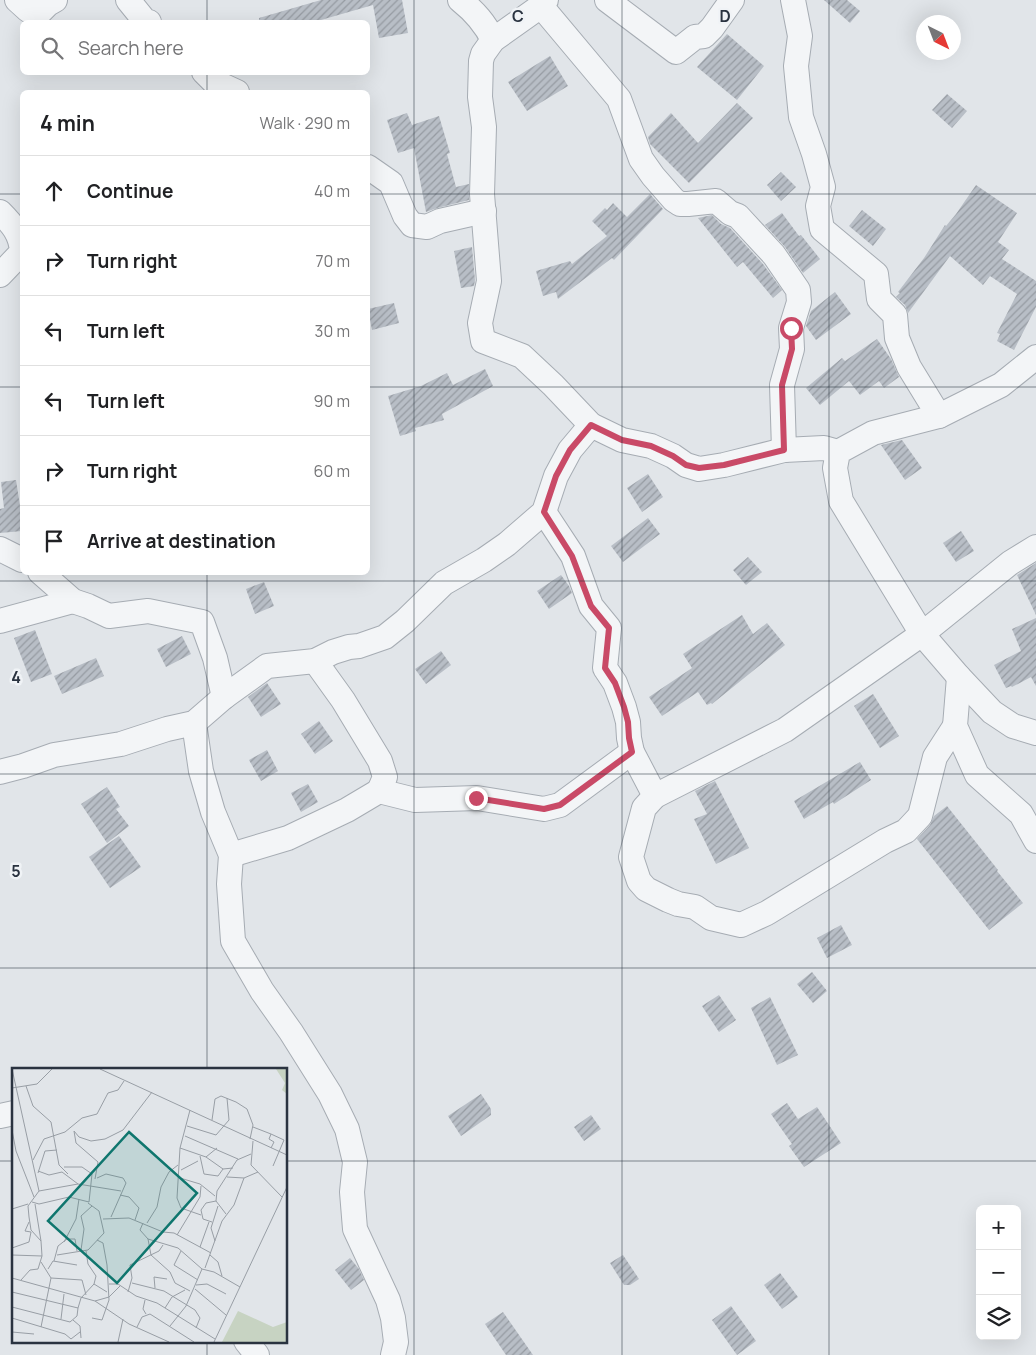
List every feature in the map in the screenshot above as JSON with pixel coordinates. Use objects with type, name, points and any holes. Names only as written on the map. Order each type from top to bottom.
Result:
[{"type":"street","points":[[17,0],[28,10],[40,12],[55,0]]},
{"type":"street","points":[[128,0],[144,20]]},
{"type":"street","points":[[460,0],[476,13],[493,40]]},
{"type":"street","points":[[607,0],[676,52],[695,37],[704,36],[732,0]]},
{"type":"street","points":[[793,0],[800,36],[796,66],[801,117],[823,187],[818,206],[822,230],[876,274],[879,299],[895,316],[897,338],[909,367],[939,416]]},
{"type":"street","points":[[784,450],[782,385],[792,349],[791,328],[799,302],[798,290],[774,255],[738,216],[716,201],[680,204],[674,200],[641,159],[619,99],[543,3],[493,40],[483,54],[481,61],[480,98],[484,127],[482,194],[489,281],[480,323],[483,340],[522,356],[591,425],[622,440],[651,446],[673,456],[686,465],[699,468],[724,465],[784,450],[824,448],[838,452],[873,433],[939,416],[1002,385],[1036,357]]},
{"type":"street","points":[[207,75],[213,81],[233,90]]},
{"type":"street","points":[[370,168],[392,183],[406,216],[412,225],[427,228],[440,221],[484,211]]},
{"type":"street","points":[[0,212],[12,224],[20,240]]},
{"type":"street","points":[[0,275],[20,254]]},
{"type":"street","points":[[0,772],[54,755],[121,744],[167,729],[194,724],[224,697],[266,666],[315,661],[333,652],[385,637],[405,621],[444,583],[507,544],[544,512],[556,476],[570,450],[591,425]]},
{"type":"street","points":[[838,452],[835,468],[841,501],[922,634],[992,712],[1014,726],[1036,732]]},
{"type":"street","points":[[544,512],[572,556],[591,606],[609,628],[605,668],[615,683],[624,707],[632,752],[655,796]]},
{"type":"street","points":[[959,677],[955,726],[935,757],[920,816],[906,830],[767,913],[741,925],[711,918],[695,907],[668,900],[646,889],[639,881],[631,857],[644,808],[655,796],[785,730],[922,634],[1010,563],[1036,547]]},
{"type":"street","points":[[0,548],[20,559]]},
{"type":"street","points":[[43,575],[73,601],[109,616],[148,611],[202,622],[215,658],[224,697]]},
{"type":"street","points":[[0,621],[73,601]]},
{"type":"street","points":[[231,855],[288,838],[347,810],[379,791],[385,777],[380,761],[343,700],[315,661]]},
{"type":"street","points":[[194,724],[201,771],[214,812],[231,855],[229,884],[233,941],[262,991],[291,1032],[330,1094],[347,1130],[356,1162],[352,1192],[355,1229],[391,1309],[396,1342],[393,1355]]},
{"type":"street","points":[[955,726],[978,774],[1021,814],[1036,841]]},
{"type":"street","points":[[379,791],[415,800],[476,798],[544,809],[560,805],[632,752]]},
{"type":"building","points":[[321,0],[402,0],[408,33],[379,38],[373,5],[321,20],[259,20],[259,18]]},
{"type":"building","points":[[824,0],[847,0],[860,11],[850,23]]},
{"type":"building","points":[[727,34],[764,66],[737,100],[697,67]]},
{"type":"building","points":[[550,56],[568,86],[527,111],[508,82]]},
{"type":"building","points":[[947,94],[967,111],[952,128],[932,110]]},
{"type":"building","points":[[737,103],[753,118],[689,183],[650,144],[648,137],[671,113],[698,143]]},
{"type":"building","points":[[407,113],[412,125],[439,116],[450,153],[447,154],[456,187],[469,184],[469,200],[426,212],[414,148],[398,153],[387,120]]},
{"type":"building","points":[[781,172],[796,187],[781,201],[767,185]]},
{"type":"building","points":[[976,185],[1017,213],[998,242],[1009,250],[1002,259],[1036,281],[1036,307],[1014,350],[997,341],[1000,334],[997,333],[1017,294],[990,276],[983,285],[950,256],[908,313],[905,305],[896,297],[945,225],[956,214]]},
{"type":"building","points":[[650,194],[663,209],[614,260],[612,258],[558,299],[556,292],[543,296],[536,271],[570,261],[572,264],[607,236],[592,221],[605,208],[607,210],[613,203],[627,217]]},
{"type":"building","points":[[862,210],[886,229],[873,246],[849,226]]},
{"type":"building","points":[[782,213],[799,236],[801,235],[820,259],[803,273],[785,247],[765,225]]},
{"type":"building","points":[[712,215],[721,224],[730,228],[763,264],[782,290],[773,298],[743,262],[737,267],[698,218]]},
{"type":"building","points":[[472,247],[474,286],[461,288],[454,251]]},
{"type":"building","points":[[835,292],[851,314],[816,340],[806,326],[811,311]]},
{"type":"building","points":[[394,303],[399,323],[372,330],[370,309]]},
{"type":"building","points":[[877,339],[891,359],[899,377],[884,388],[879,381],[860,395],[849,381],[820,405],[806,388],[842,358],[845,361]]},
{"type":"building","points":[[485,369],[493,386],[442,414],[444,420],[415,428],[416,431],[400,436],[388,396],[421,386],[447,373],[453,385]]},
{"type":"building","points":[[902,440],[922,468],[905,480],[881,445]]},
{"type":"building","points":[[648,474],[663,497],[642,512],[627,488]]},
{"type":"building","points":[[16,480],[20,506],[20,531],[0,533],[0,509],[4,508],[1,482]]},
{"type":"building","points":[[648,518],[660,534],[623,562],[611,546]]},
{"type":"building","points":[[961,531],[974,551],[956,562],[943,543]]},
{"type":"building","points":[[748,557],[762,572],[746,585],[733,570]]},
{"type":"building","points":[[1036,563],[1036,615],[1017,575]]},
{"type":"building","points":[[561,575],[572,593],[549,609],[537,591]]},
{"type":"building","points":[[264,582],[274,606],[255,614],[246,589]]},
{"type":"building","points":[[742,615],[753,634],[767,623],[785,645],[712,704],[707,705],[698,692],[662,716],[649,697],[692,668],[683,654]]},
{"type":"building","points":[[1036,618],[1036,686],[1031,677],[1012,687],[1006,688],[994,665],[1021,651],[1012,629]]},
{"type":"building","points":[[35,630],[52,674],[31,682],[14,638]]},
{"type":"building","points":[[182,636],[191,654],[166,667],[157,649]]},
{"type":"building","points":[[441,651],[451,665],[426,684],[415,669]]},
{"type":"building","points":[[96,658],[104,676],[62,694],[54,676]]},
{"type":"building","points":[[267,683],[281,704],[261,717],[248,697]]},
{"type":"building","points":[[873,694],[899,736],[880,748],[854,706]]},
{"type":"building","points":[[319,721],[333,741],[315,754],[301,734]]},
{"type":"building","points":[[267,750],[278,771],[261,781],[249,760]]},
{"type":"building","points":[[860,762],[871,780],[834,804],[833,802],[804,819],[794,801]]},
{"type":"building","points":[[715,781],[749,848],[716,864],[694,819],[707,814],[695,791]]},
{"type":"building","points":[[308,784],[318,802],[301,812],[291,793]]},
{"type":"building","points":[[107,787],[120,807],[116,809],[129,826],[107,843],[81,804]]},
{"type":"building","points":[[947,806],[1023,903],[989,930],[917,839],[930,825],[934,816]]},
{"type":"building","points":[[119,836],[141,867],[110,888],[89,857]]},
{"type":"building","points":[[841,925],[852,945],[827,958],[817,938]]},
{"type":"building","points":[[812,972],[827,991],[813,1003],[797,984]]},
{"type":"building","points":[[719,995],[736,1020],[719,1032],[702,1006]]},
{"type":"building","points":[[770,997],[798,1055],[777,1065],[751,1008]]},
{"type":"building","points":[[481,1094],[491,1109],[491,1115],[461,1136],[448,1116]]},
{"type":"building","points":[[787,1103],[798,1119],[817,1107],[841,1143],[804,1167],[789,1146],[792,1144],[771,1114]]},
{"type":"building","points":[[591,1115],[601,1129],[584,1141],[574,1127]]},
{"type":"building","points":[[623,1255],[639,1279],[630,1285],[624,1285],[610,1263]]},
{"type":"building","points":[[350,1258],[359,1269],[364,1280],[351,1290],[335,1270]]},
{"type":"building","points":[[780,1273],[798,1297],[782,1309],[764,1285]]},
{"type":"building","points":[[731,1306],[756,1341],[737,1355],[712,1320]]},
{"type":"building","points":[[503,1312],[533,1355],[506,1355],[485,1324]]},
{"type":"route","points":[[476,798],[544,809],[560,805],[632,752],[624,707],[615,683],[605,668],[609,628],[591,606],[572,556],[544,512],[556,476],[570,450],[591,425],[622,440],[651,446],[673,456],[686,465],[699,468],[724,465],[784,450],[782,385],[792,349],[791,328]]}]
